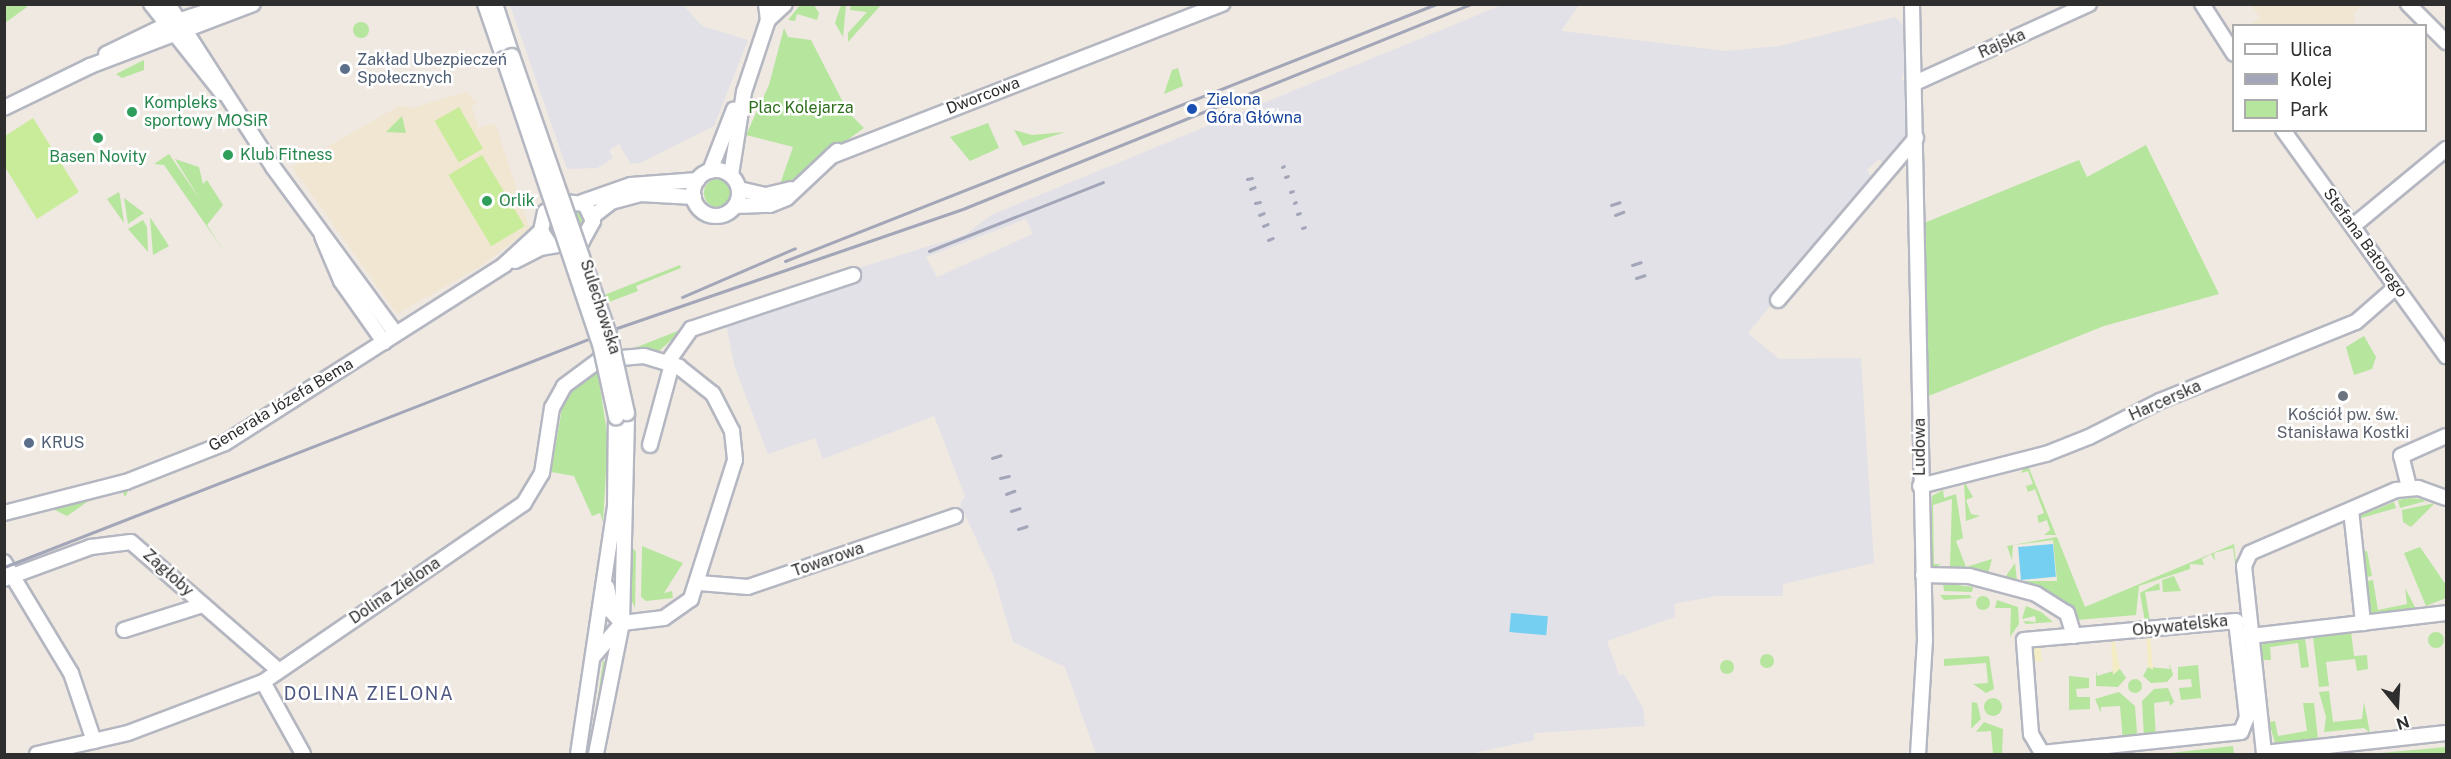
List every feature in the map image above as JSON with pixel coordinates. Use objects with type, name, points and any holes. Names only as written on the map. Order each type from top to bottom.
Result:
[{"type":"street","points":[[151,4],[177,27],[322,234],[390,338]]},
{"type":"street","points":[[168,4],[177,27]]},
{"type":"street","points":[[4,108],[90,66],[229,4]]},
{"type":"street","points":[[177,27],[254,4]]},
{"type":"street","points":[[744,92],[731,175],[739,189],[735,206],[711,215],[694,197],[640,194],[611,202],[592,217],[582,241],[550,245],[541,231],[552,206],[582,202],[631,185],[698,180],[710,171],[744,92],[771,11],[785,4]]},
{"type":"street","name":"Dworcowa","points":[[735,206],[776,204],[842,145],[897,129],[1103,51],[1200,8],[1222,4]]},
{"type":"street","name":"Ludowa","points":[[1912,4],[1923,575],[1918,754]]},
{"type":"street","name":"Rajska","points":[[1915,83],[2089,4]]},
{"type":"street","points":[[2202,4],[2232,51]]},
{"type":"street","points":[[2408,4],[2446,42]]},
{"type":"street","name":"Sulechowska","points":[[487,5],[612,341],[621,415],[622,623],[596,754]]},
{"type":"street","name":"Stefana Batorego","points":[[2284,132],[2446,356]]},
{"type":"street","points":[[1778,300],[1916,138]]},
{"type":"street","points":[[2353,226],[2446,149]]},
{"type":"street","points":[[710,171],[731,175]]},
{"type":"street","points":[[694,197],[698,180]]},
{"type":"street","name":"Dworcowa","points":[[739,189],[766,195],[796,187]]},
{"type":"street","points":[[582,202],[592,217]]},
{"type":"street","name":"Generała Józefa Bema","points":[[4,513],[126,482],[199,454],[390,338],[504,264],[541,231]]},
{"type":"street","name":"Generała Józefa Bema","points":[[504,264],[550,245]]},
{"type":"street","points":[[650,445],[670,363],[691,329],[852,275]]},
{"type":"street","name":"Harcerska","points":[[1920,486],[2046,454],[2356,322],[2397,287]]},
{"type":"street","name":"Dolina Zielona","points":[[37,754],[94,741],[213,705],[263,682],[524,503],[543,472],[555,401],[577,373],[619,355],[670,363]]},
{"type":"street","points":[[593,657],[622,623],[673,614],[699,583],[735,446],[725,411],[713,394],[670,363]]},
{"type":"street","name":"Sulechowska","points":[[578,754],[618,479],[621,415]]},
{"type":"street","points":[[2446,436],[2402,456],[2409,487],[2446,498]]},
{"type":"street","name":"Obywatelska","points":[[2409,487],[2250,553],[2244,566],[2264,753],[2446,733]]},
{"type":"street","points":[[2350,510],[2362,622]]},
{"type":"street","name":"Towarowa","points":[[699,583],[748,587],[955,516]]},
{"type":"street","name":"Zagłoby","points":[[7,579],[123,540],[138,546],[278,670]]},
{"type":"street","points":[[4,562],[7,579],[71,673],[94,741]]},
{"type":"street","name":"Sulechowska","points":[[606,573],[612,612],[622,623]]},
{"type":"street","points":[[1923,575],[1969,576],[2036,594],[2067,613],[2074,636]]},
{"type":"street","points":[[124,630],[203,605]]},
{"type":"street","name":"Obywatelska","points":[[2251,636],[2446,613]]},
{"type":"street","name":"Obywatelska","points":[[2236,621],[2247,717],[2241,732],[2042,753],[2031,734],[2024,640],[2074,636],[2236,621]]},
{"type":"street","points":[[263,682],[303,754]]},
{"type":"shaded area","points":[[510,5],[683,5],[702,26],[748,40],[714,126],[640,163],[631,164],[619,144],[609,150],[613,158],[597,168],[567,169]]},
{"type":"shaded area","points":[[1502,5],[1579,5],[1561,31],[1726,51],[1779,46],[1895,17],[1907,29],[1908,64],[1901,79],[1909,86],[1908,140],[1887,168],[1879,159],[1867,170],[1874,181],[1748,333],[1779,359],[1861,358],[1874,563],[1783,584],[1783,596],[1716,596],[1674,604],[1675,617],[1607,641],[1619,675],[1624,674],[1643,708],[1645,726],[1534,733],[1534,740],[1469,754],[1096,754],[1065,667],[1013,642],[994,577],[960,504],[965,496],[934,416],[823,459],[815,438],[768,454],[735,368],[723,310],[965,235],[991,215]],"holes":[[[1026,219],[1033,234],[937,277],[926,257]]]},
{"type":"shaded area","points":[[2251,5],[2364,5],[2354,12],[2355,24],[2251,24],[2260,18]]},
{"type":"shaded area","points":[[466,92],[477,104],[471,106],[479,128],[495,123],[530,229],[481,266],[397,314],[292,167],[399,106],[412,108]]},
{"type":"green space","points":[[5,4],[26,5],[27,7],[5,23]]},
{"type":"green space","points":[[801,4],[814,5],[819,13],[817,20],[797,14],[795,21],[788,20]]},
{"type":"green space","points":[[841,5],[846,5],[843,37],[835,23]]},
{"type":"green space","points":[[851,5],[881,5],[848,42],[848,33],[867,12],[850,10]]},
{"type":"green space","points":[[358,22],[364,22],[369,30],[367,36],[358,38],[353,33],[353,27]]},
{"type":"green space","name":"Plac Kolejarza","points":[[784,28],[788,37],[811,40],[848,112],[864,128],[778,190],[793,147],[746,135],[769,85]]},
{"type":"green space","points":[[144,60],[144,70],[122,78],[116,74]]},
{"type":"green space","points":[[1178,68],[1183,86],[1164,94],[1172,70]]},
{"type":"green space","points":[[459,107],[483,149],[459,163],[435,121]]},
{"type":"green space","points":[[402,116],[406,133],[386,132]]},
{"type":"green space","points":[[33,118],[79,192],[37,219],[5,167],[5,136]]},
{"type":"green space","points":[[988,123],[999,148],[970,161],[950,137]]},
{"type":"green space","points":[[1014,130],[1032,135],[1065,132],[1023,146]]},
{"type":"green space","points":[[2146,145],[2219,294],[2104,326],[1926,397],[1924,223],[2079,160],[2087,177]]},
{"type":"green space","points":[[169,154],[201,201],[175,159],[199,167],[203,184],[207,180],[223,205],[207,225],[224,251],[164,165],[154,164]]},
{"type":"green space","name":"Orlik","points":[[482,155],[525,226],[491,246],[449,175]]},
{"type":"green space","points":[[718,179],[728,183],[732,193],[728,203],[718,207],[708,203],[704,193],[708,183]]},
{"type":"green space","points":[[119,192],[120,196],[124,223],[107,199]]},
{"type":"green space","points":[[124,198],[144,213],[128,224]]},
{"type":"green space","points":[[565,206],[577,211],[582,223],[577,235],[565,240],[553,235],[548,223],[553,211]]},
{"type":"green space","points":[[150,217],[169,246],[153,255]]},
{"type":"green space","points":[[143,220],[147,227],[148,252],[128,229]]},
{"type":"green space","points":[[680,265],[681,268],[636,286],[638,291],[580,313],[579,305]]},
{"type":"green space","points":[[680,330],[658,352],[637,347]]},
{"type":"green space","points":[[2364,336],[2376,357],[2372,369],[2354,375],[2346,347]]},
{"type":"green space","points":[[597,368],[608,439],[603,522],[600,513],[592,516],[574,476],[551,472],[564,397]]},
{"type":"green space","points":[[2027,463],[2056,535],[2044,535],[2050,530],[2047,520],[2039,523],[2037,516],[2044,513],[2035,489],[2028,492],[2026,486],[2033,484],[2028,471],[2021,473]]},
{"type":"green space","points":[[1964,481],[1973,497],[1966,500],[1971,514],[1980,516],[1966,521]]},
{"type":"green space","points":[[121,488],[128,491],[125,497],[122,490],[87,502],[67,516],[53,509]]},
{"type":"green space","points":[[1943,490],[1944,498],[1956,494],[1963,538],[1956,541],[1966,567],[1992,559],[1988,574],[1950,567],[1952,499],[1933,505],[1934,564],[1941,564],[1932,569],[1932,496]]},
{"type":"green space","points":[[2409,498],[2426,501],[2400,508],[2398,500]]},
{"type":"green space","points":[[2394,502],[2396,508],[2358,519],[2357,517]]},
{"type":"green space","points":[[2435,503],[2411,527],[2403,522],[2402,510]]},
{"type":"green space","points":[[2057,537],[2085,607],[2234,544],[2242,614],[2233,548],[2214,553],[2215,561],[2211,554],[2202,559],[2204,565],[2190,564],[2190,569],[2139,586],[2136,615],[2077,620],[2057,597],[2008,580],[2006,576],[2015,563],[2017,581],[2057,581],[2053,540],[2013,545],[2012,560],[2007,546]]},
{"type":"green space","points":[[642,546],[683,563],[664,593],[672,591],[673,598],[646,601],[641,597]]},
{"type":"green space","points":[[632,547],[636,552],[635,608],[630,597]]},
{"type":"green space","points":[[2420,547],[2446,585],[2446,598],[2426,606],[2404,553]]},
{"type":"green space","points":[[2367,551],[2372,576],[2361,578],[2358,552]]},
{"type":"green space","points":[[2174,576],[2181,591],[2163,592],[2162,580]]},
{"type":"green space","points":[[2373,580],[2378,610],[2407,604],[2405,588],[2416,609],[2365,615],[2361,582]]},
{"type":"green space","points":[[2159,583],[2160,590],[2145,592],[2150,621],[2145,622],[2140,593]]},
{"type":"green space","points":[[1943,584],[1973,587],[1972,592],[1944,591]]},
{"type":"green space","points":[[1940,595],[1970,595],[1972,598],[1944,600]]},
{"type":"green space","points":[[1983,596],[1988,598],[1990,603],[1988,608],[1983,610],[1978,608],[1976,603],[1978,598]]},
{"type":"green space","points":[[1997,600],[2018,607],[2019,624],[2010,637],[2011,608],[1995,608]]},
{"type":"green space","points":[[2026,606],[2041,612],[2053,622],[2026,624],[2023,621],[2036,622],[2035,616],[2022,619]]},
{"type":"green space","points":[[2351,632],[2354,656],[2367,655],[2368,669],[2357,671],[2355,659],[2326,662],[2329,686],[2319,687],[2313,637]]},
{"type":"green space","points":[[2436,632],[2442,634],[2444,640],[2442,646],[2436,648],[2430,646],[2428,640],[2430,634]]},
{"type":"green space","points":[[2305,638],[2309,667],[2301,668],[2298,643],[2270,647],[2271,660],[2263,660],[2261,646],[2266,641]]},
{"type":"green space","points":[[1767,654],[1772,656],[1774,661],[1772,666],[1767,668],[1762,666],[1760,661],[1762,656]]},
{"type":"green space","points":[[1989,656],[1994,689],[1986,693],[1973,684],[1988,683],[1986,663],[1944,666],[1944,659]]},
{"type":"green space","points":[[1727,660],[1732,662],[1734,667],[1732,672],[1727,674],[1722,672],[1720,667],[1722,662]]},
{"type":"green space","points":[[603,661],[610,662],[597,754],[590,754]]},
{"type":"green space","points":[[2169,662],[2173,675],[2167,682],[2151,683],[2143,676],[2148,667],[2170,669]]},
{"type":"green space","points":[[2198,665],[2201,698],[2181,700],[2179,688],[2192,687],[2191,679],[2178,680],[2178,667]]},
{"type":"green space","points":[[2120,669],[2126,678],[2118,687],[2096,686],[2096,670],[2097,676]]},
{"type":"green space","points":[[2069,676],[2089,678],[2089,688],[2076,689],[2077,697],[2090,697],[2090,709],[2069,710]]},
{"type":"green space","points":[[2132,679],[2138,679],[2142,686],[2138,693],[2132,693],[2128,689],[2128,683]]},
{"type":"green space","points":[[2168,688],[2174,702],[2170,706],[2169,701],[2154,703],[2156,738],[2144,737],[2142,701],[2154,689]]},
{"type":"green space","points":[[2329,691],[2333,722],[2362,719],[2364,702],[2370,733],[2364,728],[2324,732],[2326,717],[2319,692]]},
{"type":"green space","points":[[2119,692],[2135,706],[2137,733],[2123,741],[2120,706],[2101,707],[2101,713],[2095,699]]},
{"type":"green space","points":[[1989,698],[1997,698],[2002,703],[2000,714],[1989,716],[1984,711],[1984,703]]},
{"type":"green space","points":[[1972,702],[1977,703],[1981,719],[1971,729]]},
{"type":"green space","points":[[2303,703],[2314,703],[2318,739],[2275,743],[2269,722],[2275,721],[2278,736],[2307,731]]},
{"type":"green space","points":[[1984,722],[2003,729],[2002,754],[1993,754],[1991,731],[1976,732]]},
{"type":"green space","points":[[2233,746],[2234,754],[2161,754]]},
{"type":"green space","points":[[2446,747],[2446,754],[2369,754]]},
{"type":"sand","points":[[2146,634],[2150,634],[2153,670],[2148,667]]},
{"type":"sand","points":[[2114,637],[2120,669],[2113,675],[2111,638]]},
{"type":"sand","points":[[2040,643],[2042,661],[2033,662],[2032,648]]},
{"type":"water","points":[[2053,544],[2056,577],[2021,580],[2018,547]]},
{"type":"water","points":[[1511,613],[1548,616],[1546,635],[1509,632]]},
{"type":"railway","points":[[785,261],[1436,4]]},
{"type":"railway","points":[[4,567],[614,329],[965,208],[1471,4]]},
{"type":"railway","points":[[1247,179],[1252,178]]},
{"type":"railway","points":[[929,251],[1103,182]]},
{"type":"railway","points":[[1250,189],[1255,187]]},
{"type":"railway","points":[[1255,203],[1260,202]]},
{"type":"railway","points":[[1611,205],[1620,202]]},
{"type":"railway","points":[[1615,215],[1623,212]]},
{"type":"railway","points":[[1259,215],[1264,213]]},
{"type":"railway","points":[[1263,226],[1268,224]]},
{"type":"railway","points":[[1268,240],[1273,238]]},
{"type":"railway","points":[[682,297],[795,248]]},
{"type":"railway","points":[[1632,265],[1641,262]]},
{"type":"railway","points":[[1636,278],[1645,275]]},
{"type":"railway","points":[[992,458],[1001,455]]},
{"type":"railway","points":[[1000,478],[1009,476]]},
{"type":"railway","points":[[1006,494],[1014,491]]},
{"type":"railway","points":[[1011,511],[1020,508]]},
{"type":"railway","points":[[1018,529],[1027,526]]},
{"type":"place","name":"Zakład Ubezpieczeń Społecznych","points":[[345,69]]},
{"type":"place","name":"Zielona Góra Główna","points":[[1192,109]]},
{"type":"place","name":"Kompleks sportowy MOSiR","points":[[132,112]]},
{"type":"place","name":"Basen Novity","points":[[98,138]]},
{"type":"place","name":"Klub Fitness","points":[[228,155]]},
{"type":"place","name":"Orlik","points":[[487,201]]},
{"type":"place","name":"Kościół pw. św. Stanisława Kostki","points":[[2343,396]]},
{"type":"place","name":"KRUS","points":[[29,443]]},
{"type":"district","name":"DOLINA ZIELONA","points":[[369,694]]}]
